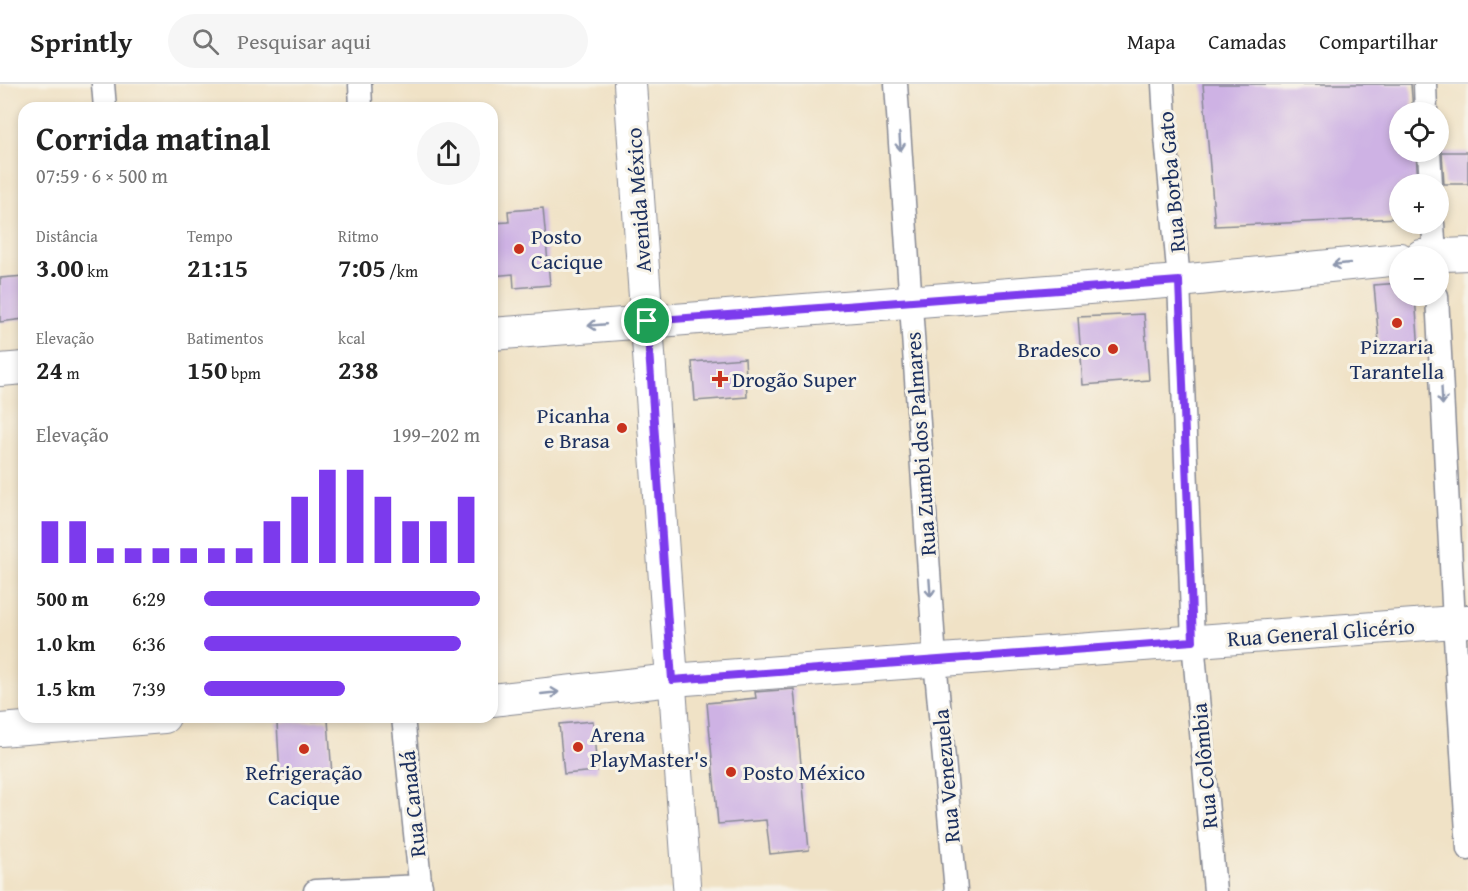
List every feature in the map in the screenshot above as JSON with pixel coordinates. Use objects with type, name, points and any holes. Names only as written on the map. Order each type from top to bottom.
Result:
[{"type":"main road","name":"Avenida México","points":[[630,84],[672,680]]},
{"type":"main road","points":[[1449,255],[1468,254]]},
{"type":"main road","points":[[498,333],[1179,281],[1389,260]]},
{"type":"main road","points":[[0,370],[18,368]]},
{"type":"main road","name":"Rua General Glicério","points":[[498,699],[672,680],[1461,622]]},
{"type":"main road","points":[[0,730],[78,723]]},
{"type":"street","points":[[103,84],[104,102]]},
{"type":"street","points":[[360,84],[361,102]]},
{"type":"street","name":"Rua Zumbi dos Palmares","points":[[896,84],[935,660]]},
{"type":"street","name":"Rua Borba Gato","points":[[1163,84],[1179,281],[1193,641]]},
{"type":"street","points":[[1425,84],[1426,102]]},
{"type":"street","points":[[1438,306],[1461,622],[1468,849]]},
{"type":"street","name":"Rua Colômbia","points":[[1193,641],[1215,891]]},
{"type":"street","name":"Rua Venezuela","points":[[935,660],[956,891]]},
{"type":"street","name":"Avenida México","points":[[672,680],[687,891]]},
{"type":"street","name":"Rua Canadá","points":[[405,723],[421,889]]},
{"type":"street","points":[[315,891],[421,889]]},
{"type":"building","points":[[1203,84],[1411,84],[1412,102],[1389,102],[1389,162],[1417,162],[1417,174],[1389,174],[1389,218],[1215,226]]},
{"type":"building","points":[[1449,152],[1468,152],[1468,184],[1449,184],[1449,174],[1443,174],[1443,162],[1449,162]]},
{"type":"building","name":"Posto Cacique","points":[[543,208],[550,285],[514,288],[513,274],[498,275],[498,223],[509,222],[508,211]]},
{"type":"building","points":[[18,276],[18,320],[0,322],[0,278]]},
{"type":"building","name":"Pizzaria Tarantella","points":[[1389,284],[1389,306],[1416,306],[1419,351],[1380,354],[1374,285]]},
{"type":"building","name":"Bradesco","points":[[1144,314],[1149,380],[1083,385],[1078,317]]},
{"type":"building","name":"Drogão Super","points":[[745,358],[747,397],[695,401],[692,362]]},
{"type":"building","points":[[794,689],[809,850],[770,854],[766,820],[718,824],[707,703],[756,698],[755,692]]},
{"type":"building","name":"Arena PlayMaster's","points":[[593,721],[597,771],[564,774],[559,724]]},
{"type":"building","name":"Refrigeração Cacique","points":[[277,723],[328,723],[332,775],[280,778]]},
{"type":"place","name":"Posto Cacique","points":[[519,249]]},
{"type":"place","name":"Pizzaria Tarantella","points":[[1397,323]]},
{"type":"place","name":"Bradesco","points":[[1113,349]]},
{"type":"place","name":"Drogão Super","points":[[720,379]]},
{"type":"place","name":"Picanha e Brasa","points":[[622,428]]},
{"type":"place","name":"Arena PlayMaster's","points":[[578,747]]},
{"type":"place","name":"Refrigeração Cacique","points":[[304,749]]},
{"type":"place","name":"Posto México","points":[[731,772]]},
{"type":"route","points":[[1179,281],[1193,641],[672,680],[647,321],[1179,281]]}]
